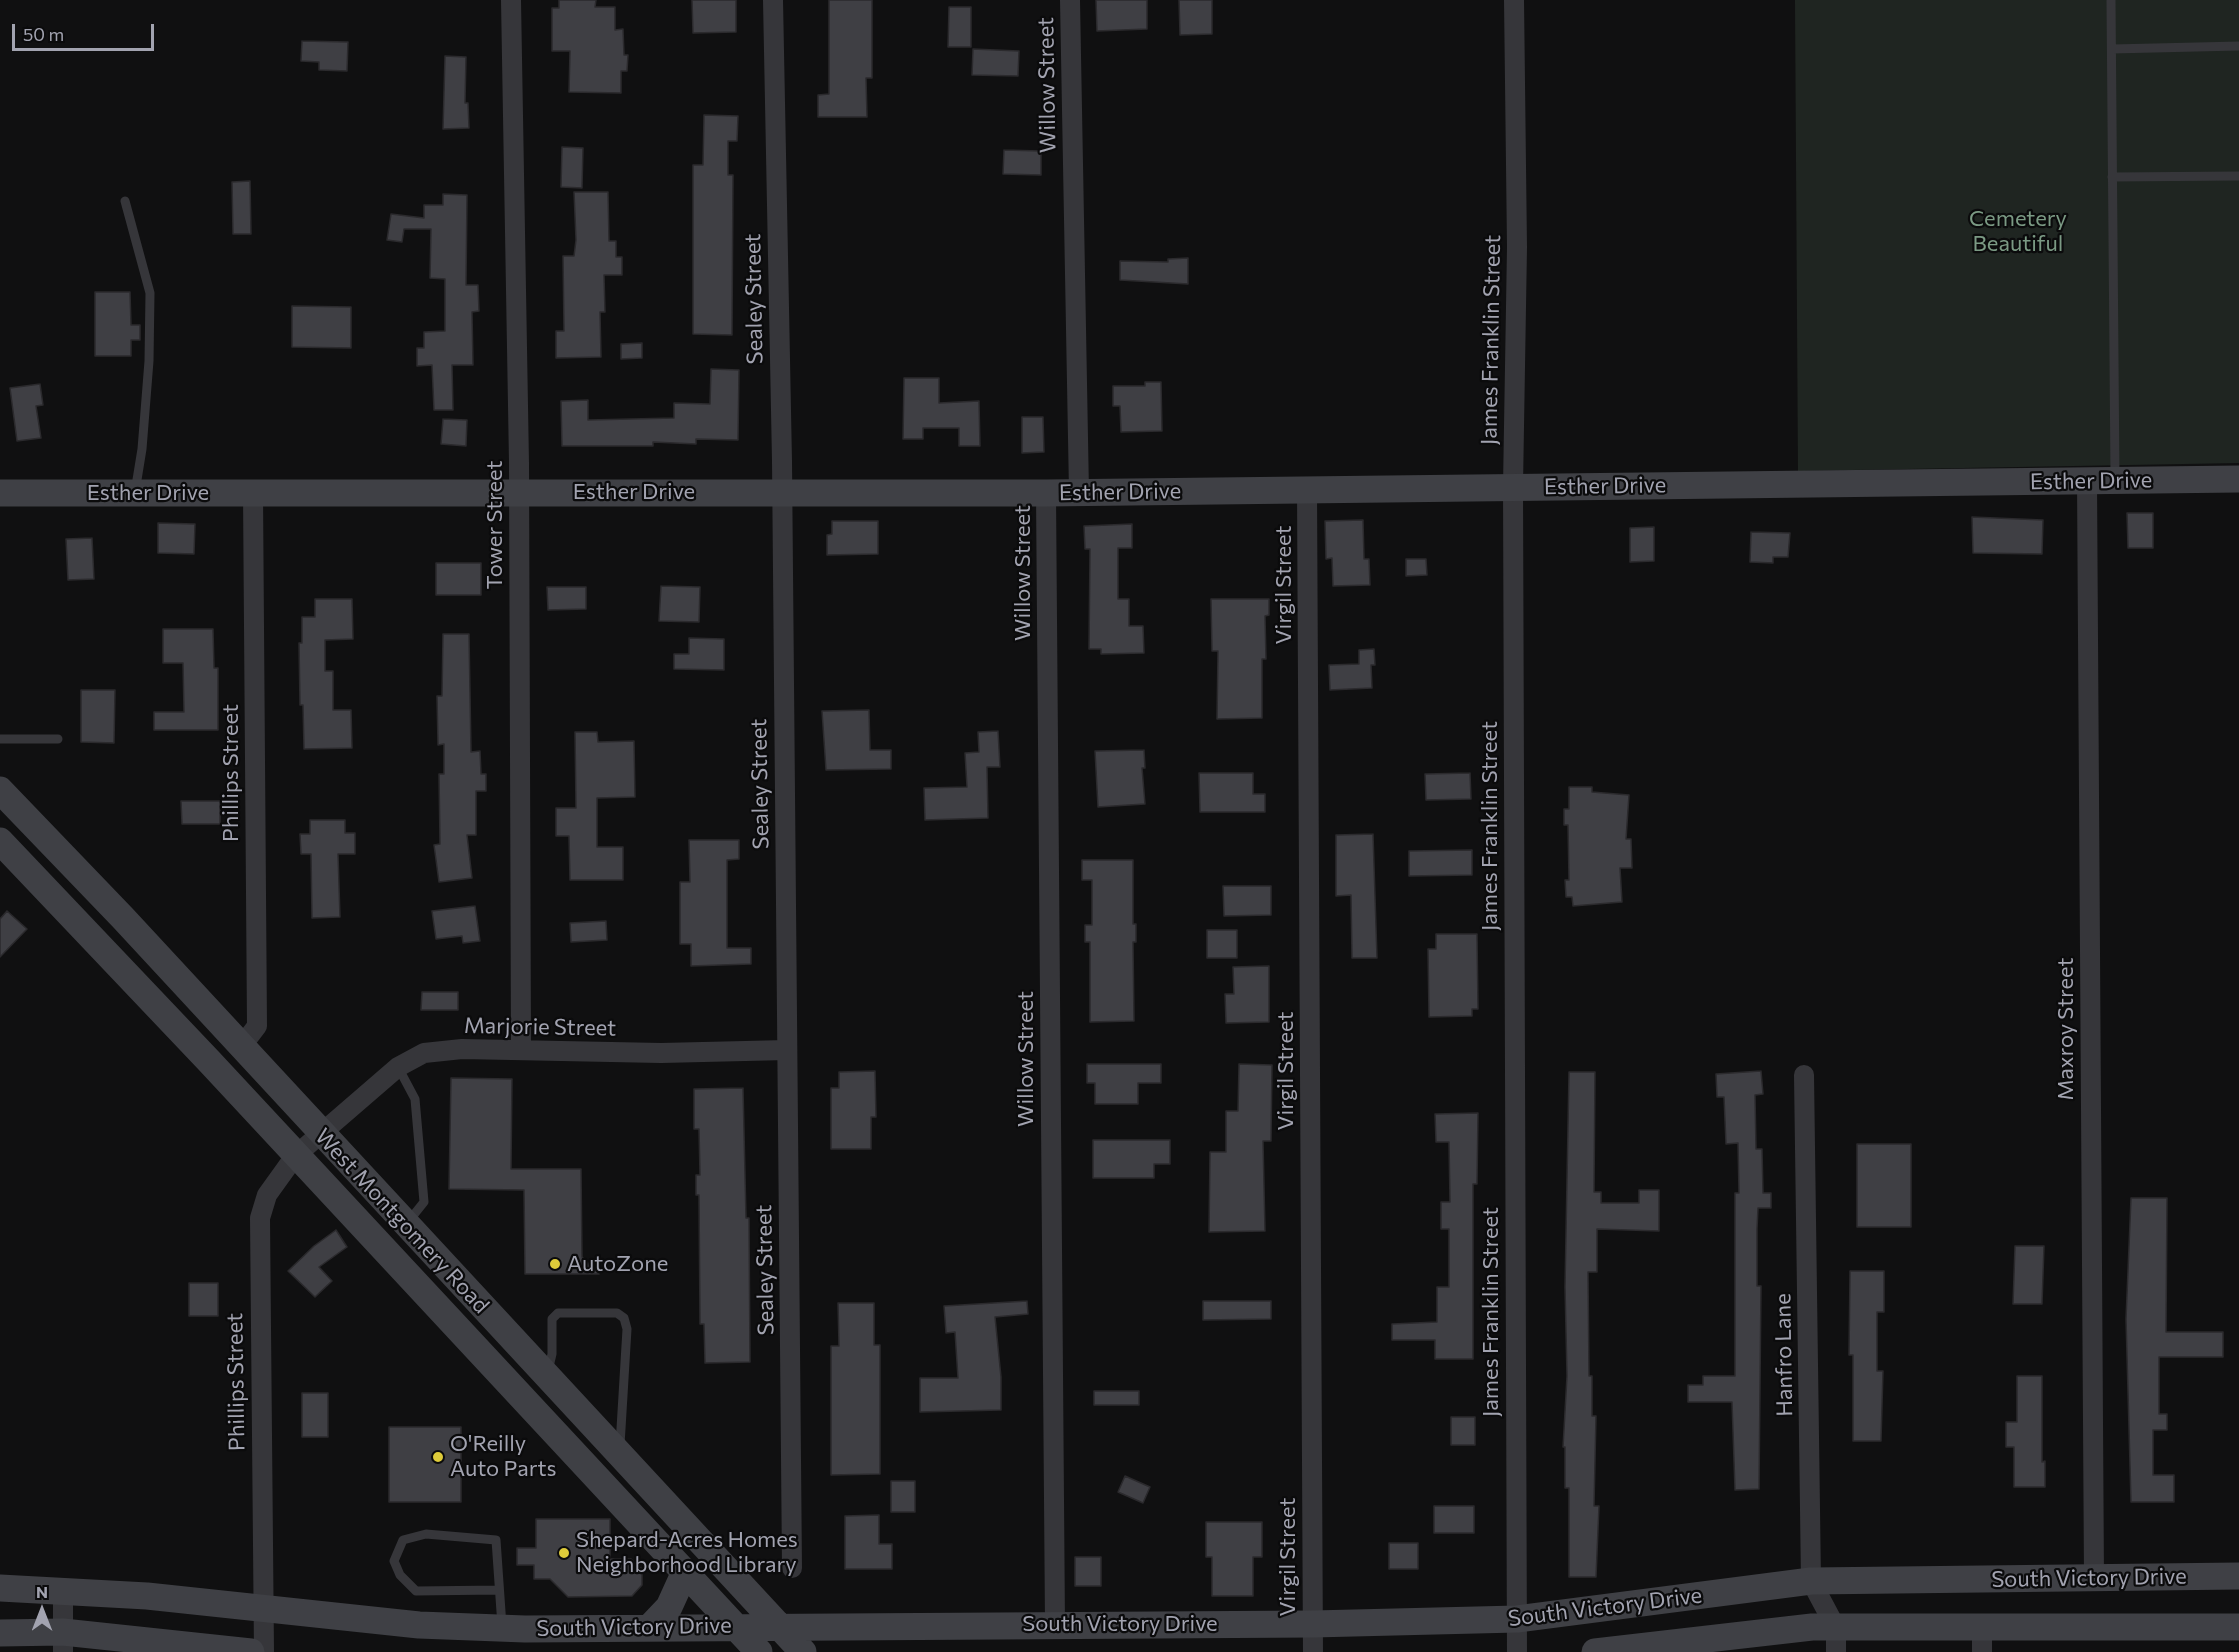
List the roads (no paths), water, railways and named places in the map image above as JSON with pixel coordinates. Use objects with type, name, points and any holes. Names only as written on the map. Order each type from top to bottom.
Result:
[{"type":"main road","name":"Esther Drive","points":[[0,493],[1046,493],[2239,479]]},
{"type":"main road","name":"West Montgomery Road","points":[[0,790],[123,918],[803,1652]]},
{"type":"main road","name":"West Montgomery Road","points":[[0,841],[759,1652]]},
{"type":"main road","points":[[99,945],[123,918]]},
{"type":"main road","points":[[519,1396],[547,1376]]},
{"type":"main road","points":[[650,1627],[669,1607],[684,1574]]},
{"type":"main road","name":"South Victory Drive","points":[[0,1588],[63,1590],[419,1624],[502,1628],[562,1640],[650,1627],[1313,1624],[1517,1619],[1811,1581],[2239,1576]]},
{"type":"main road","name":"South Victory Drive","points":[[1595,1652],[1812,1627],[1836,1640],[1982,1640],[2094,1625],[2239,1627]]},
{"type":"main road","points":[[0,1633],[63,1642],[251,1652]]},
{"type":"street","name":"Tower Street","points":[[511,0],[519,493],[521,1050]]},
{"type":"street","name":"Sealey Street","points":[[773,0],[781,493],[792,1569]]},
{"type":"street","name":"Willow Street","points":[[1070,0],[1079,492]]},
{"type":"street","name":"James Franklin Street","points":[[1514,0],[1517,247],[1513,486],[1517,1652]]},
{"type":"street","name":"Maxroy Street","points":[[2087,481],[2094,1577]]},
{"type":"street","name":"Virgil Street","points":[[1307,490],[1313,1652]]},
{"type":"street","name":"Phillips Street","points":[[241,1047],[257,1026],[253,493]]},
{"type":"street","name":"Willow Street","points":[[1046,493],[1055,1624]]},
{"type":"street","name":"Marjorie Street","points":[[320,1133],[398,1067],[424,1053],[462,1049],[661,1053],[787,1050]]},
{"type":"street","name":"Hanfro Lane","points":[[1804,1075],[1811,1581],[1836,1640]]},
{"type":"street","name":"Phillips Street","points":[[264,1652],[260,1218],[267,1195],[296,1156],[320,1133]]},
{"type":"street","points":[[63,1590],[63,1642]]},
{"type":"lane","points":[[2111,0],[2115,481]]},
{"type":"lane","points":[[2112,49],[2239,46]]},
{"type":"lane","points":[[2112,177],[2239,176]]},
{"type":"lane","points":[[125,201],[150,293],[149,361],[142,449],[134,494]]},
{"type":"lane","points":[[0,739],[58,739]]},
{"type":"lane","points":[[398,1067],[415,1099],[424,1202],[405,1224]]},
{"type":"lane","points":[[547,1376],[552,1354],[552,1319],[558,1313],[617,1313],[624,1318],[627,1329],[619,1452]]},
{"type":"lane","points":[[499,1590],[416,1591],[400,1575],[394,1561],[403,1540],[426,1534],[496,1540],[502,1628]]},
{"type":"place","name":"AutoZone","points":[[555,1264]]},
{"type":"place","name":"O'Reilly Auto Parts","points":[[438,1457]]},
{"type":"place","name":"Shepard-Acres Homes Neighborhood Library","points":[[564,1553]]},
{"type":"park label","name":"Cemetery Beautiful","points":[[2018,232]]}]
